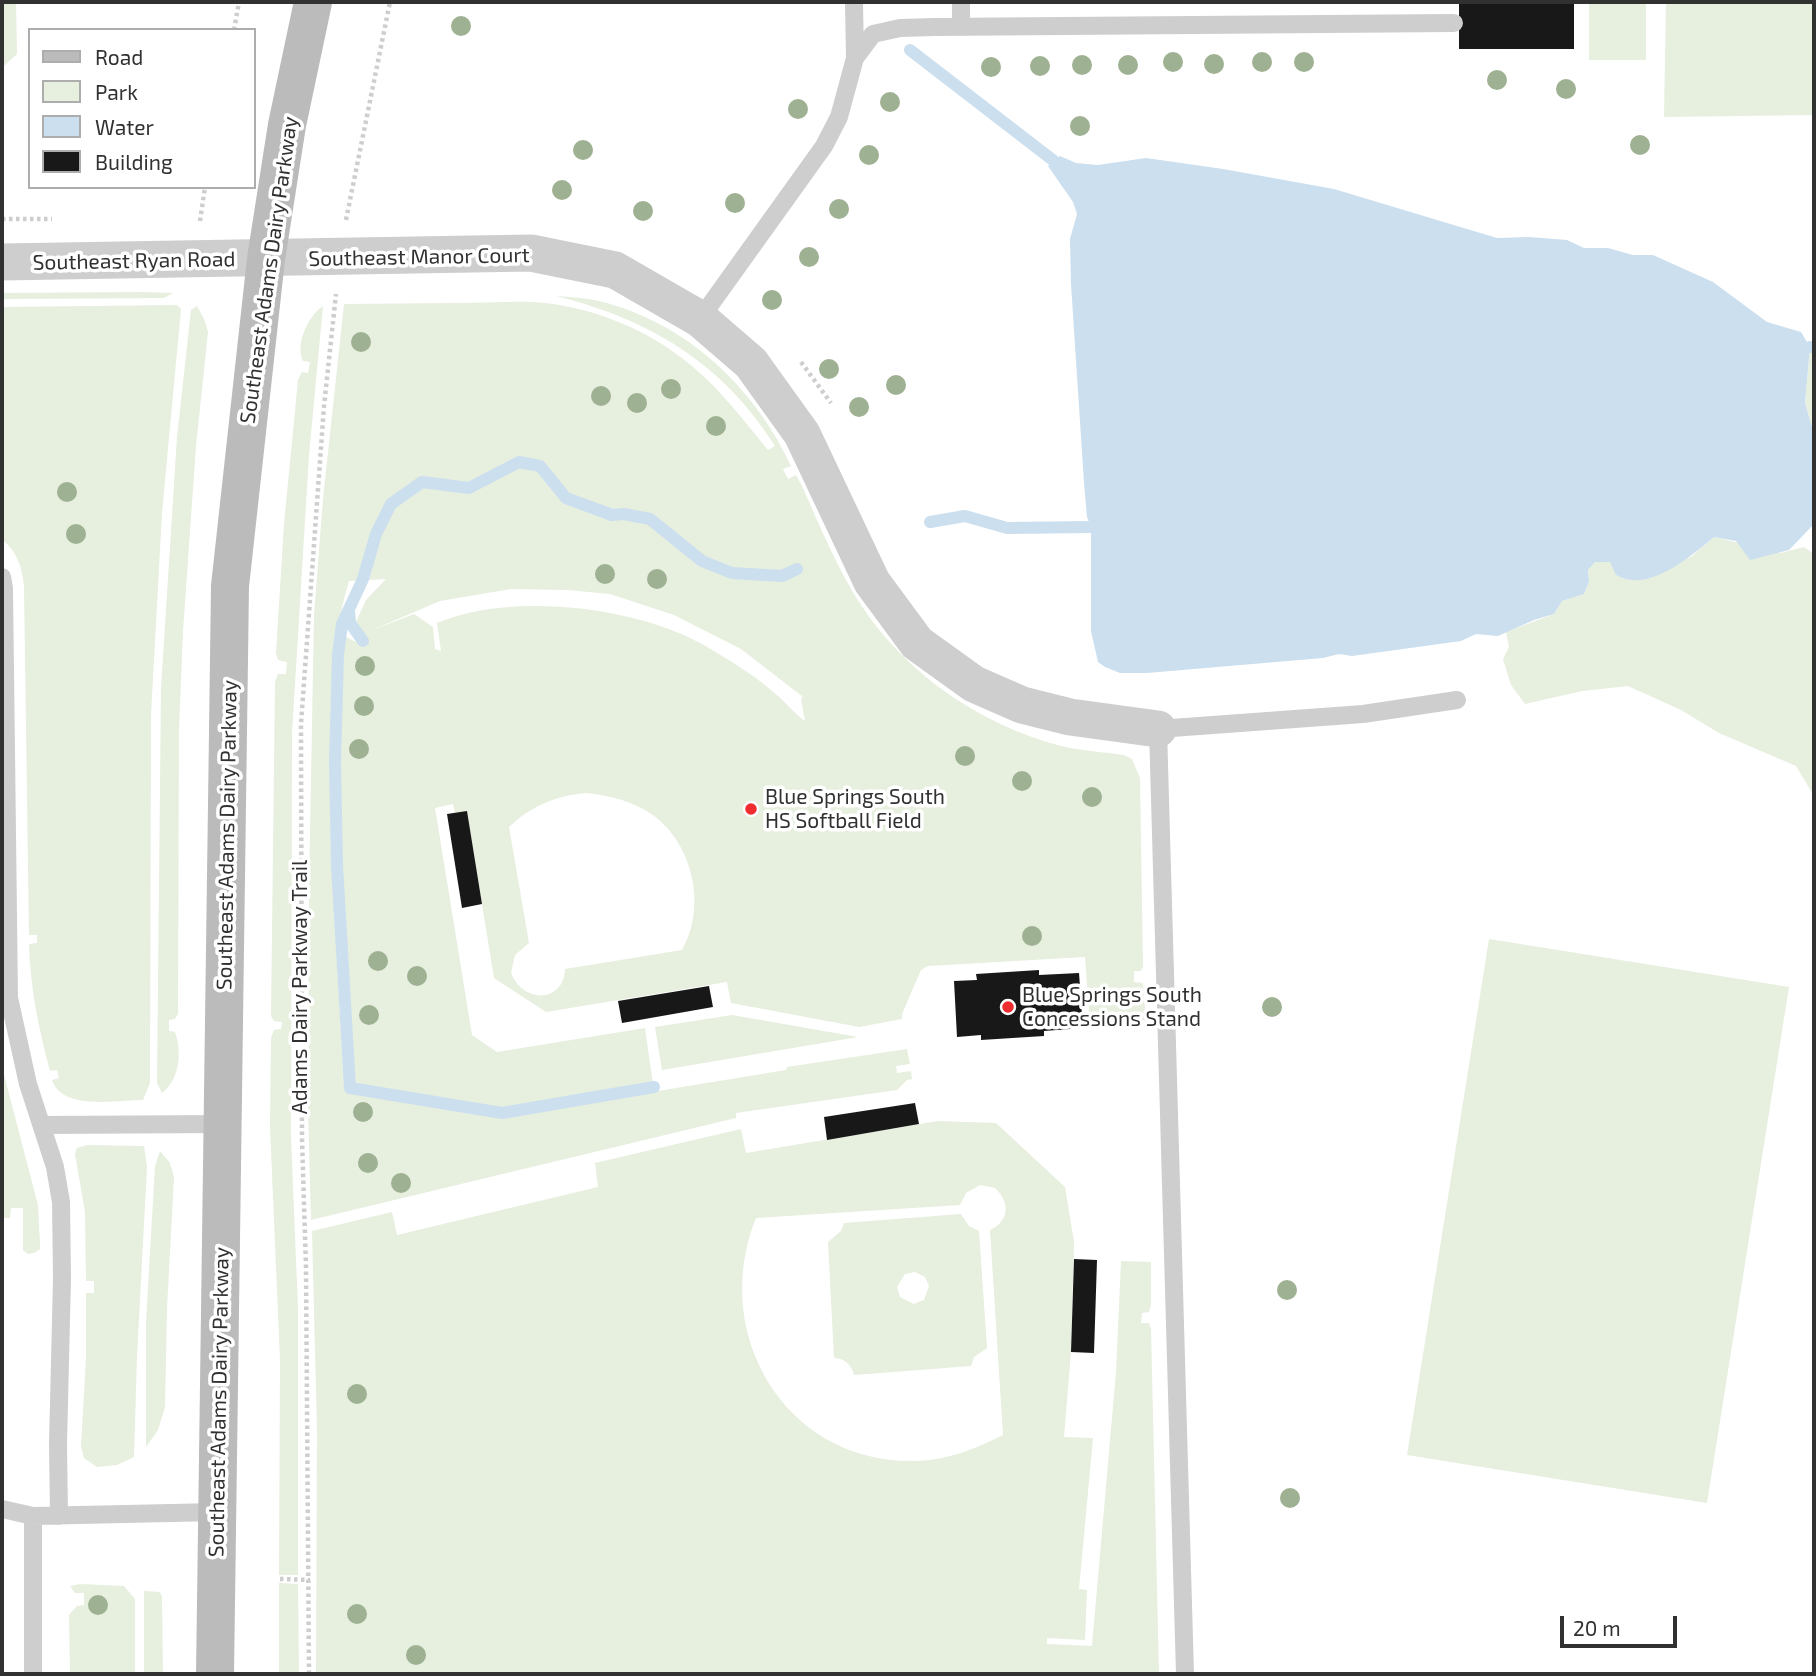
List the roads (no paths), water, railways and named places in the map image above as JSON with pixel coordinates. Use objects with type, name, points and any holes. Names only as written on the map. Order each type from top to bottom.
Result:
[{"type":"main road","name":"Southeast Adams Dairy Parkway","points":[[215,1674],[230,586],[266,259],[287,125],[313,2]]},
{"type":"street","name":"Southeast Manor Court","points":[[266,259],[531,253],[615,270],[700,319],[751,363],[802,434],[872,582],[917,643],[974,684],[1022,705],[1070,717],[1158,729]]},
{"type":"street","name":"Southeast Ryan Road","points":[[2,262],[266,259]]},
{"type":"lane","points":[[700,319],[824,146],[839,117],[855,58],[854,2]]},
{"type":"lane","points":[[961,2],[961,27]]},
{"type":"lane","points":[[855,58],[873,34],[900,28],[1454,23]]},
{"type":"lane","points":[[2,577],[9,998],[28,1084],[55,1167],[62,1226],[59,1516]]},
{"type":"lane","points":[[1185,1674],[1158,729],[1363,715],[1457,700]]},
{"type":"lane","points":[[42,1125],[223,1124]]},
{"type":"lane","points":[[2,1509],[33,1516],[217,1512]]},
{"type":"lane","points":[[33,1516],[33,1674]]},
{"type":"water","points":[[1060,156],[1076,163],[1098,165],[1146,158],[1334,189],[1497,238],[1567,240],[1584,248],[1608,248],[1633,255],[1653,255],[1713,282],[1767,322],[1801,332],[1810,347],[1805,403],[1814,434],[1814,524],[1789,550],[1750,560],[1736,541],[1714,537],[1676,566],[1643,580],[1630,580],[1616,575],[1610,562],[1595,562],[1588,570],[1589,582],[1584,594],[1562,601],[1554,614],[1498,636],[1476,634],[1461,641],[1352,656],[1339,654],[1323,658],[1147,673],[1120,673],[1105,667],[1098,662],[1091,631],[1091,527],[1087,517],[1084,483],[1071,284],[1070,239],[1077,214],[1073,202],[1048,166]]},
{"type":"waterway","points":[[910,50],[1054,161]]},
{"type":"waterway","points":[[654,1087],[502,1113],[350,1088],[337,865],[335,762],[338,655],[342,624],[363,579],[376,534],[391,504],[422,482],[469,488],[519,462],[540,466],[566,498],[612,515],[624,514],[650,519],[702,561],[732,573],[782,576],[797,569]]},
{"type":"waterway","points":[[930,522],[965,516],[1007,528],[1091,527]]},
{"type":"waterway","points":[[349,611],[350,623],[363,641]]},
{"type":"place","name":"Blue Springs South HS Softball Field","points":[[751,809]]},
{"type":"place","name":"Blue Springs South Concessions Stand","points":[[1008,1007]]}]
